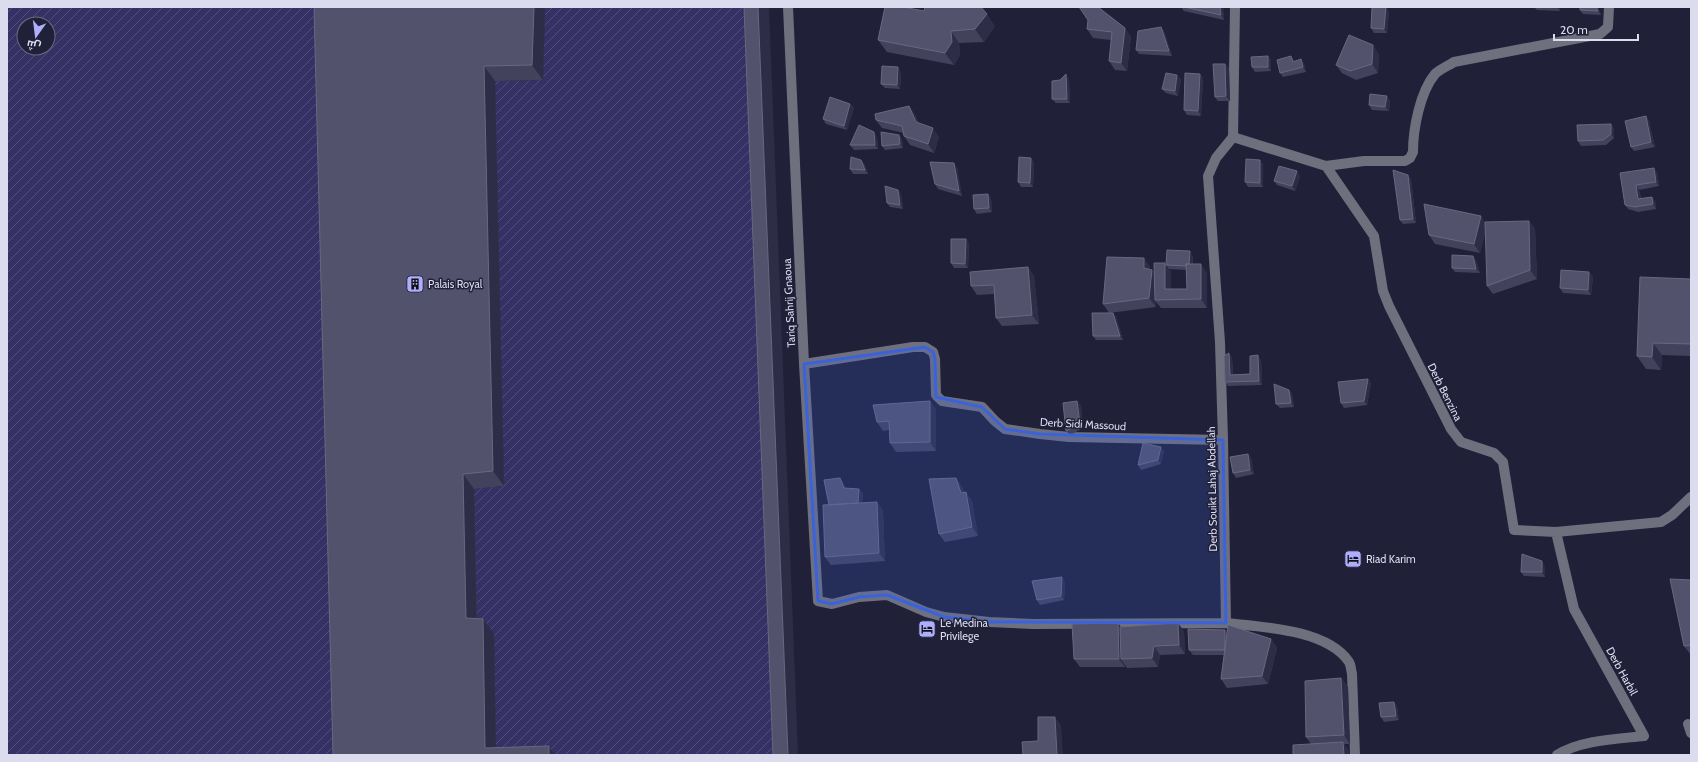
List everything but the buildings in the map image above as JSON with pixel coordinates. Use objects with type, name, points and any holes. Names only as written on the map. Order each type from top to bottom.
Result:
[{"type":"street","name":"Tariq Sahrij Gnaoua","points":[[788,7],[804,364],[817,598],[821,603],[832,604],[858,597],[887,595],[926,612],[944,617],[989,622],[1033,624],[1226,623]]},
{"type":"street","points":[[1235,7],[1233,138],[1326,166],[1364,162],[1405,161],[1410,158],[1413,152],[1417,113],[1435,74],[1442,68],[1454,62],[1600,34],[1608,27],[1609,7]]},
{"type":"street","name":"Derb Souikt Lahaj Abdellah","points":[[1226,623],[1224,440],[1220,342],[1208,176],[1216,158],[1233,138]]},
{"type":"street","name":"Derb Benzina","points":[[1326,166],[1374,236],[1383,291],[1450,429],[1461,442],[1494,453],[1503,462],[1514,530],[1556,532],[1661,522],[1672,515],[1691,497]]},
{"type":"street","name":"Derb Sidi Massoud","points":[[804,364],[887,350],[925,347],[933,352],[935,360],[936,395],[938,398],[942,401],[982,407],[994,421],[1005,429],[1069,437],[1224,440]]},
{"type":"street","name":"Derb Harbil","points":[[1556,532],[1569,593],[1574,609],[1644,736],[1600,741],[1565,750],[1557,755]]},
{"type":"street","points":[[1226,623],[1294,632],[1331,646],[1350,663],[1352,674],[1355,755]]},
{"type":"highlighted area","points":[[925,347],[933,352],[935,359],[936,397],[982,407],[1005,429],[1040,434],[1223,440],[1226,623],[989,622],[944,617],[887,595],[859,597],[832,604],[818,601],[804,364]]},
{"type":"shaded area","points":[[7,7],[324,7],[343,755],[7,755]]},
{"type":"shaded area","points":[[545,7],[754,7],[783,755],[496,755],[494,635],[477,633],[474,489],[504,486],[495,81],[543,80]]},
{"type":"place","name":"Palais Royal","points":[[415,284]]},
{"type":"place","name":"Riad Karim","points":[[1353,559]]},
{"type":"place","name":"Le Medina Privilege","points":[[927,629]]}]
